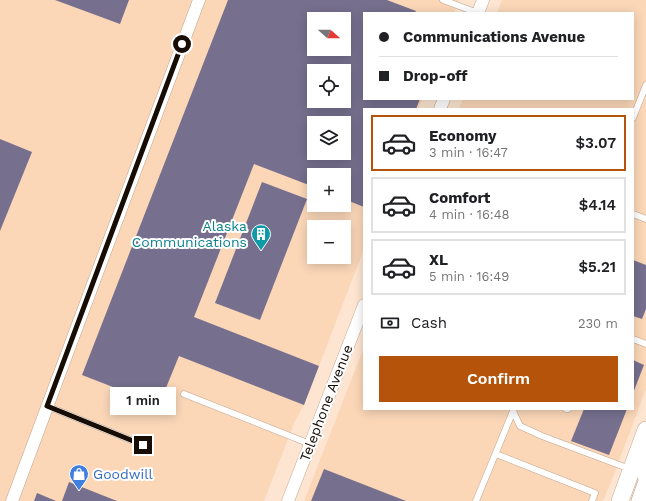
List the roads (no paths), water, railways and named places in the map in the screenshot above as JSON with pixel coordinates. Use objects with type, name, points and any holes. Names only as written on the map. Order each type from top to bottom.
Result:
[{"type":"main road","points":[[639,473],[646,430]]},
{"type":"main road","points":[[620,501],[639,473],[646,455]]},
{"type":"main road","points":[[640,501],[646,484]]},
{"type":"street","points":[[12,501],[199,0]]},
{"type":"street","points":[[478,12],[483,0]]},
{"type":"street","name":"Telephone Avenue","points":[[288,501],[363,308]]},
{"type":"lane","points":[[443,0],[475,12]]},
{"type":"lane","points":[[634,116],[646,86]]},
{"type":"lane","points":[[634,214],[646,219]]},
{"type":"lane","points":[[634,339],[646,344]]},
{"type":"lane","points":[[184,394],[310,444]]},
{"type":"lane","points":[[47,406],[143,445]]},
{"type":"lane","points":[[476,501],[514,410]]},
{"type":"lane","points":[[514,410],[520,426],[542,436],[639,473]]},
{"type":"lane","points":[[496,454],[595,493],[592,501]]},
{"type":"place","name":"Alaska Communications","points":[[261,251]]},
{"type":"place","name":"Goodwill","points":[[79,491]]}]
